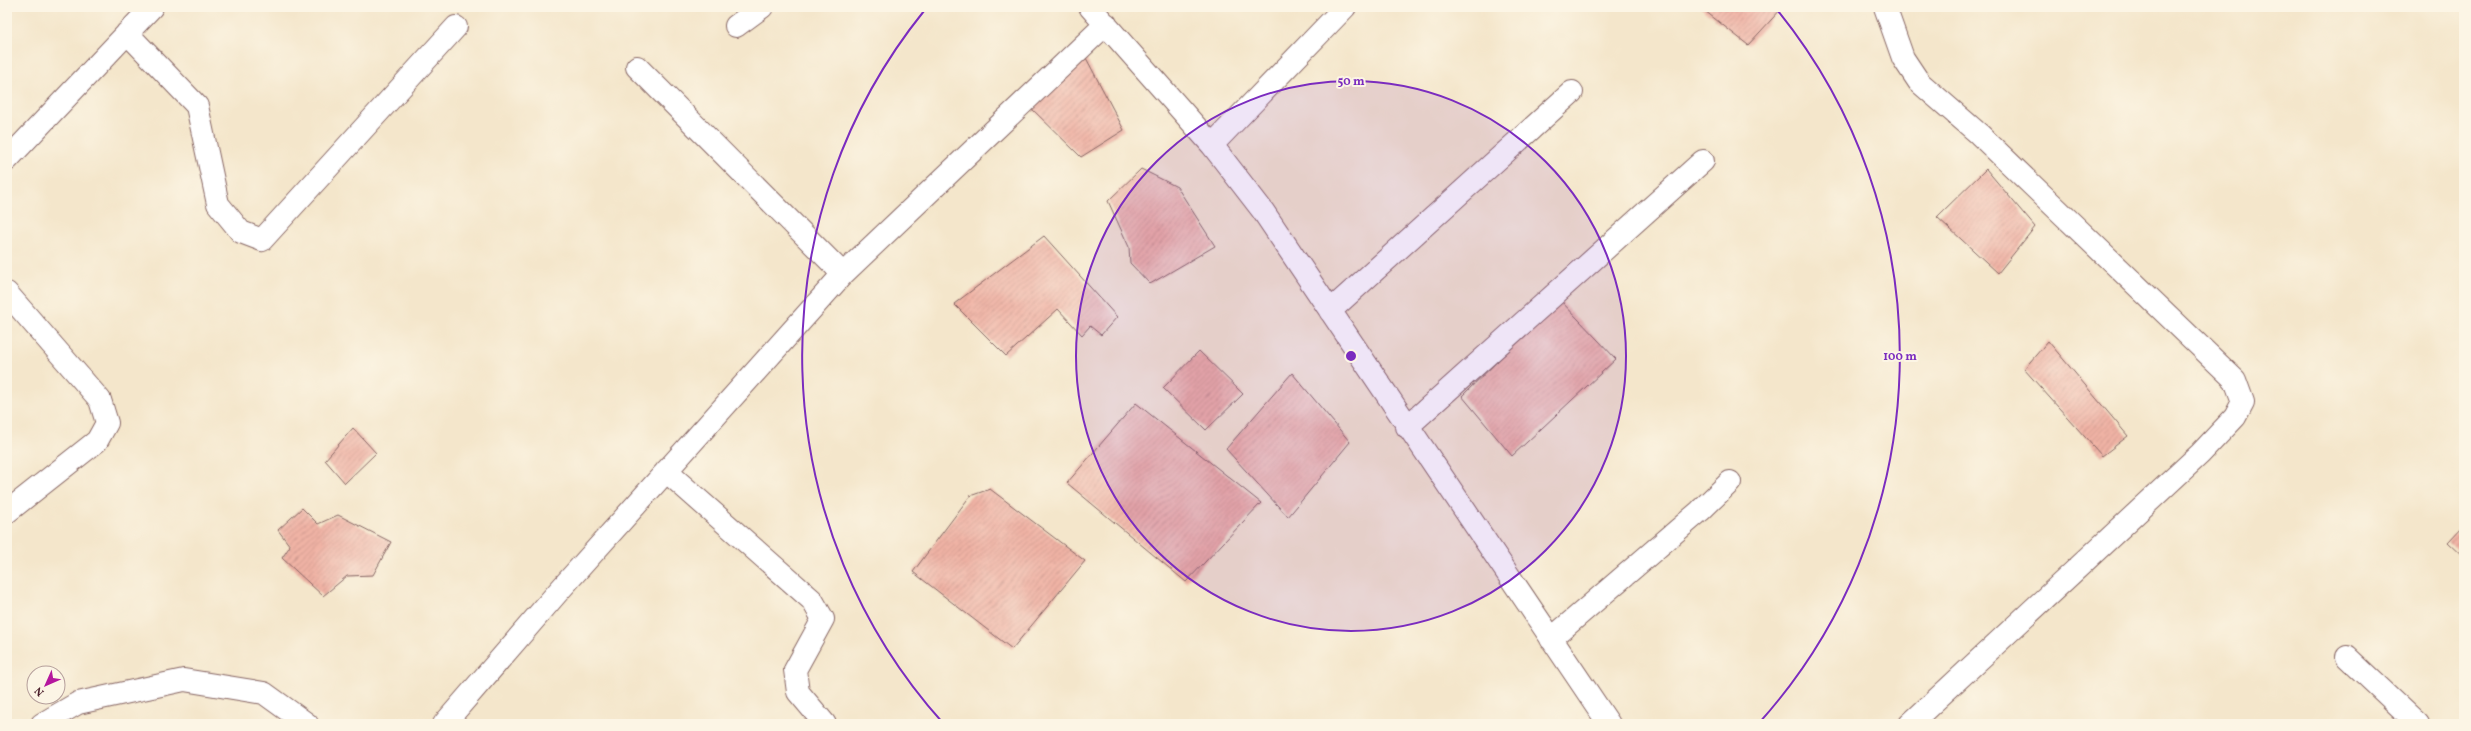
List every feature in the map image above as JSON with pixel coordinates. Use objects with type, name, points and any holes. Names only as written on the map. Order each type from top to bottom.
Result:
[{"type":"street","points":[[7,160],[152,7]]},
{"type":"street","points":[[736,26],[762,7]]},
{"type":"street","points":[[1090,7],[1212,145],[1263,211],[1407,427],[1609,724]]},
{"type":"street","points":[[1212,145],[1346,7]]},
{"type":"street","points":[[1885,7],[1903,58],[1919,82],[1979,134],[2235,380],[2243,402],[2235,417],[2200,454],[1910,724]]},
{"type":"street","points":[[444,724],[666,471],[843,274],[1106,24]]},
{"type":"street","points":[[127,33],[197,106],[218,204],[241,232],[262,240],[456,27]]},
{"type":"street","points":[[637,67],[843,274]]},
{"type":"street","points":[[1330,311],[1572,92]]},
{"type":"street","points":[[1407,427],[1703,161]]},
{"type":"street","points":[[7,293],[100,400],[107,423],[97,441],[7,512]]},
{"type":"street","points":[[666,471],[812,600],[823,619],[795,670],[798,692],[825,724]]},
{"type":"street","points":[[1551,639],[1730,482]]},
{"type":"street","points":[[2347,657],[2418,724]]},
{"type":"street","points":[[42,724],[78,703],[184,680],[264,693],[307,724]]},
{"type":"building","points":[[1700,7],[1783,7],[1748,45]]},
{"type":"building","points":[[1085,56],[1124,130],[1081,157],[1027,104]]},
{"type":"building","points":[[1141,169],[1177,187],[1215,246],[1150,284],[1130,263],[1129,247],[1108,201]]},
{"type":"building","points":[[1986,169],[2035,227],[1998,273],[1937,217]]},
{"type":"building","points":[[1044,236],[1117,317],[1101,335],[1090,326],[1082,335],[1058,309],[1006,356],[954,304]]},
{"type":"building","points":[[1560,300],[1616,359],[1512,456],[1462,396]]},
{"type":"building","points":[[2048,341],[2128,436],[2102,456],[2024,369]]},
{"type":"building","points":[[1199,351],[1243,394],[1206,430],[1163,388]]},
{"type":"building","points":[[1292,373],[1350,442],[1288,517],[1226,449]]},
{"type":"building","points":[[1136,403],[1261,503],[1186,582],[1067,483]]},
{"type":"building","points":[[353,428],[376,453],[345,483],[325,460]]},
{"type":"building","points":[[990,489],[1085,561],[1012,649],[913,572],[970,496]]},
{"type":"building","points":[[302,508],[318,524],[338,515],[391,542],[373,575],[347,576],[323,596],[282,558],[290,546],[278,530]]},
{"type":"building","points":[[2464,525],[2464,557],[2448,542]]}]
